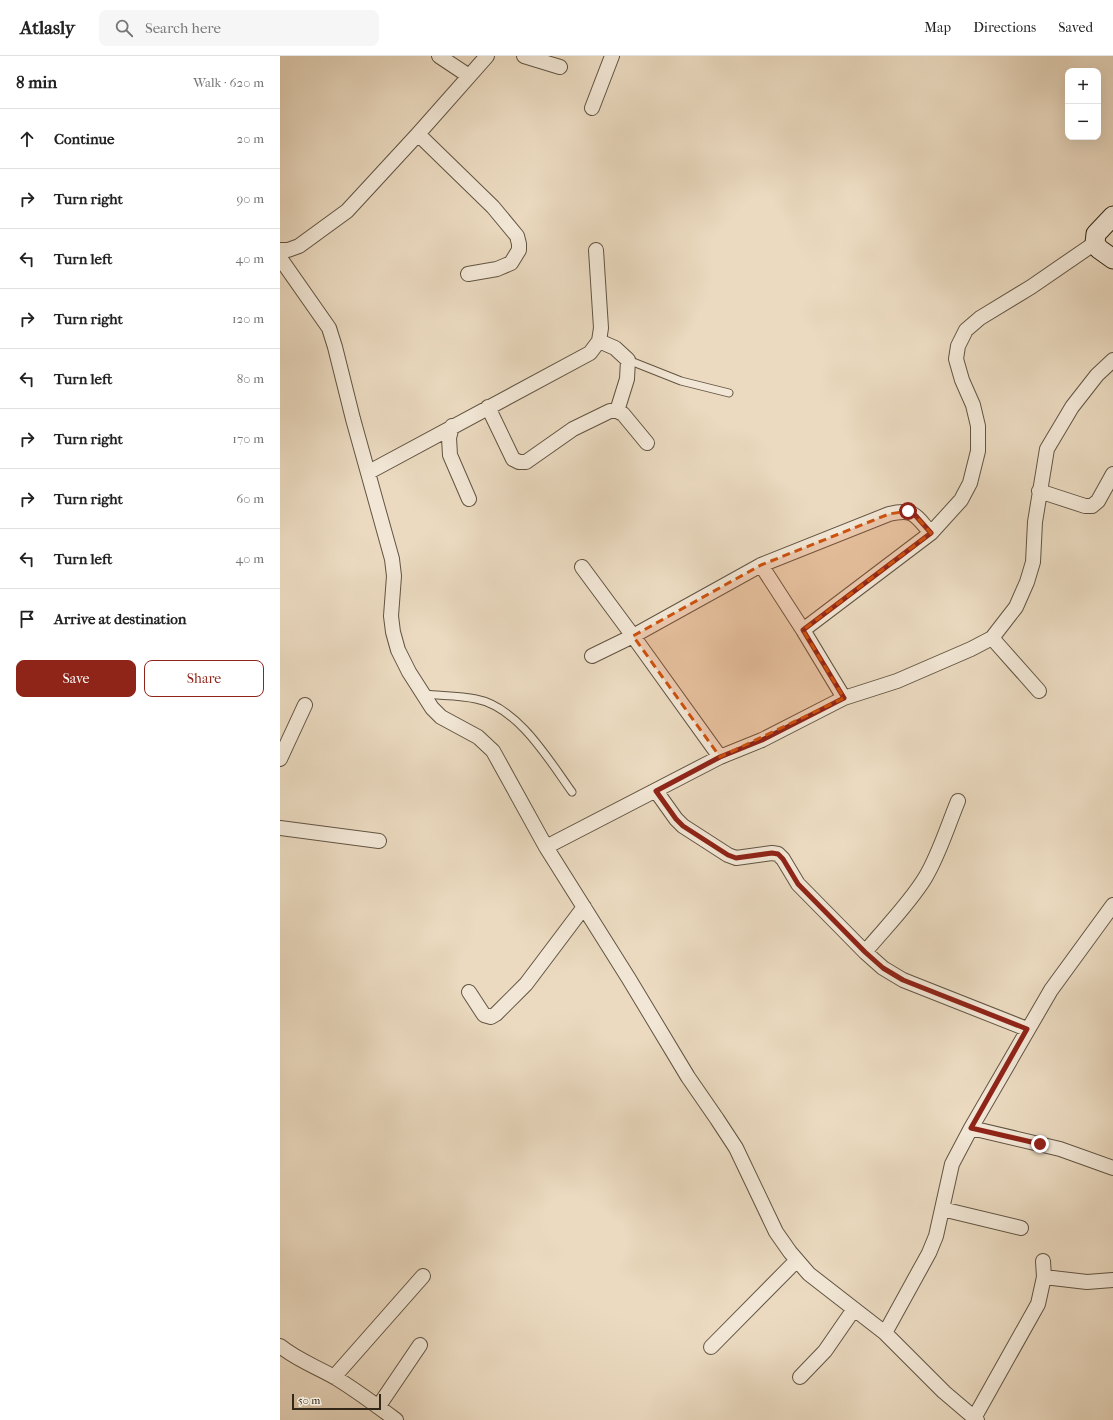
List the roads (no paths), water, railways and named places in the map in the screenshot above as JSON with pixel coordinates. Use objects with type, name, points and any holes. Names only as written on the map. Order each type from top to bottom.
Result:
[{"type":"street","points":[[439,56],[469,76]]},
{"type":"street","points":[[280,250],[288,250],[299,246],[347,211],[487,56]]},
{"type":"street","points":[[524,56],[560,67]]},
{"type":"street","points":[[592,108],[612,56]]},
{"type":"street","points":[[418,134],[492,207],[517,236],[519,244],[518,250],[512,263],[497,269],[468,274]]},
{"type":"street","points":[[1113,216],[1096,234],[1095,243],[1099,249],[1113,259]]},
{"type":"street","points":[[803,630],[931,533],[961,500],[970,482],[978,451],[978,426],[973,405],[962,380],[956,359],[958,346],[966,330],[980,318],[1031,288],[1095,243]]},
{"type":"street","points":[[368,472],[590,352],[599,341],[601,328],[596,250]]},
{"type":"street","points":[[280,258],[329,328],[335,347],[353,419],[392,559],[394,588],[391,616],[393,632],[398,650],[409,672],[432,708],[442,717],[478,737],[493,751],[546,847],[629,979],[688,1077],[736,1148],[776,1232],[797,1260],[809,1274],[885,1333],[944,1392],[975,1419],[1038,1304],[1044,1278],[1043,1261]]},
{"type":"street","points":[[599,341],[615,348],[628,360],[627,379],[617,411]]},
{"type":"street","points":[[546,847],[720,757],[762,740],[844,698],[897,681],[971,649],[992,638],[1016,607],[1027,582],[1033,562],[1035,522],[1047,449],[1072,407],[1113,360]]},
{"type":"street","points":[[488,407],[513,459],[520,462],[526,462],[573,429],[610,412],[617,411],[623,414],[647,443]]},
{"type":"street","points":[[452,426],[449,438],[450,455],[469,499]]},
{"type":"street","points":[[1039,491],[1085,506],[1092,506],[1098,501],[1113,474]]},
{"type":"street","points":[[592,656],[633,636],[761,565],[889,514],[908,511],[915,515],[931,533]]},
{"type":"street","points":[[761,565],[803,630],[844,698]]},
{"type":"street","points":[[582,567],[720,757]]},
{"type":"street","points":[[992,638],[1039,691]]},
{"type":"street","points":[[280,759],[305,705]]},
{"type":"street","points":[[656,791],[676,819],[683,826],[728,855],[736,858],[772,853],[778,854],[783,859],[798,884],[865,952],[883,968],[903,980],[1027,1029]]},
{"type":"street","points":[[865,952],[926,877],[958,801]]},
{"type":"street","points":[[280,828],[378,841]]},
{"type":"street","points":[[885,1333],[929,1253],[936,1236],[952,1164],[971,1128],[1027,1029],[1058,979],[1113,905]]},
{"type":"street","points":[[470,992],[484,1015],[491,1017],[496,1014],[526,984],[584,907]]},
{"type":"street","points":[[971,1128],[1060,1149],[1113,1168]]},
{"type":"street","points":[[942,1209],[1021,1228]]},
{"type":"street","points":[[711,1347],[797,1260]]},
{"type":"street","points":[[334,1377],[423,1276]]},
{"type":"street","points":[[1044,1278],[1087,1282],[1113,1280]]},
{"type":"street","points":[[800,1377],[825,1351],[854,1309]]},
{"type":"street","points":[[378,1407],[420,1345]]},
{"type":"street","points":[[280,1346],[303,1362],[334,1377],[396,1420]]},
{"type":"lane","points":[[628,360],[681,381],[729,393]]},
{"type":"lane","points":[[424,694],[477,699],[490,703],[513,718],[531,735],[572,792]]}]
